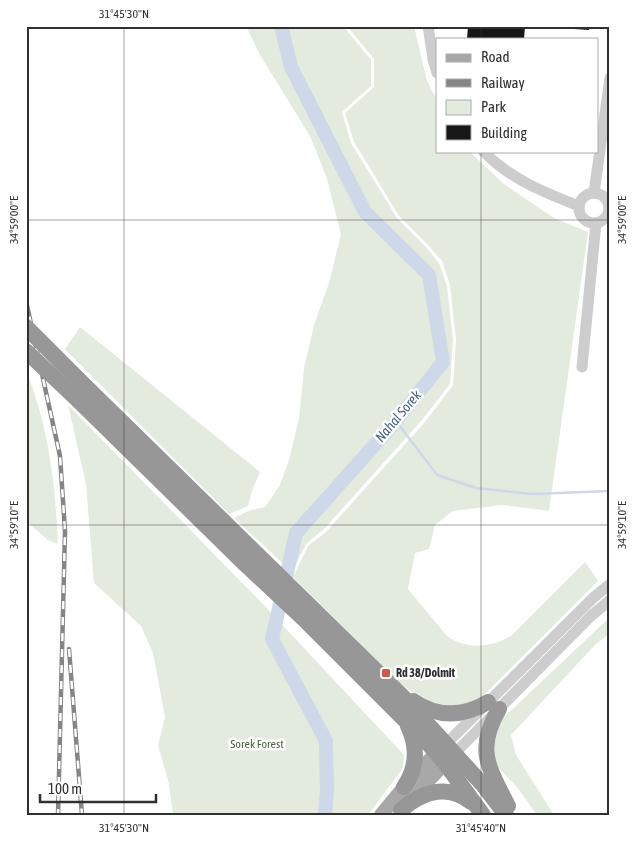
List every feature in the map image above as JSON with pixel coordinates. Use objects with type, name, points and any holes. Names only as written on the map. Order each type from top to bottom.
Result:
[{"type":"highway","points":[[26,327],[392,686],[445,754],[482,814]]},
{"type":"highway","points":[[26,351],[307,622],[401,716],[483,785],[506,815]]},
{"type":"highway","points":[[392,686],[426,709],[440,713],[454,713],[493,705],[487,735],[486,758],[489,768],[513,815]]},
{"type":"highway","points":[[401,716],[410,731],[415,752],[412,773],[404,787]]},
{"type":"highway","points":[[399,812],[419,796],[445,791],[462,796],[476,806],[482,814]]},
{"type":"main road","points":[[381,815],[404,787],[445,754]]},
{"type":"main road","points":[[399,812],[445,754]]},
{"type":"street","points":[[428,26],[436,70]]},
{"type":"street","points":[[594,193],[610,78]]},
{"type":"street","points":[[484,152],[504,170],[523,183],[579,206]]},
{"type":"street","points":[[582,367],[602,221],[607,214],[609,204],[602,196],[594,193],[582,198],[579,206],[584,219],[591,223],[602,221]]},
{"type":"street","points":[[445,754],[593,598],[610,584]]},
{"type":"street","points":[[493,705],[610,600]]},
{"type":"green space","points":[[246,26],[343,26],[371,60],[371,86],[342,112],[351,143],[397,218],[439,263],[447,286],[453,340],[450,384],[422,420],[324,529],[306,544],[292,572],[234,518],[248,511],[265,507],[280,485],[289,460],[299,419],[304,368],[314,325],[329,283],[341,234],[327,179],[310,136],[260,55]]},
{"type":"green space","points":[[347,26],[414,26],[427,81],[436,98],[436,152],[470,152],[504,184],[554,218],[588,232],[549,511],[503,505],[453,511],[435,525],[429,549],[415,553],[408,589],[447,636],[462,644],[479,646],[496,643],[512,635],[585,562],[598,581],[485,694],[463,705],[438,707],[402,685],[293,577],[308,546],[326,532],[425,422],[453,385],[456,340],[450,285],[442,261],[399,216],[354,142],[345,113],[374,87],[374,59]]},
{"type":"green space","points":[[80,327],[260,472],[248,506],[229,514],[65,349]]},
{"type":"green space","points":[[26,370],[40,413],[53,477],[58,544],[48,540],[26,521]]},
{"type":"green space","name":"Sorek Forest","points":[[68,405],[260,601],[404,755],[403,768],[368,815],[173,815],[169,784],[158,745],[165,717],[153,653],[141,626],[94,583],[86,484]]},
{"type":"green space","points":[[610,617],[610,633],[595,645],[511,735],[516,755],[554,815],[537,815],[517,787],[493,762],[496,729],[505,716]]},
{"type":"building","points":[[468,26],[525,26],[524,38],[467,38]]},
{"type":"building","points":[[559,26],[590,26],[589,30],[559,28]]},
{"type":"waterway","name":"Nahal Sorek","points":[[281,26],[291,67],[365,212],[429,275],[443,362],[396,421],[296,533],[272,639],[326,741],[327,790],[325,815]]},
{"type":"waterway","points":[[396,421],[437,475],[476,488],[532,494],[610,491]]},
{"type":"railway","points":[[26,301],[60,456],[65,531],[58,815]]},
{"type":"railway","points":[[69,649],[82,815]]},
{"type":"place","name":"Rd 38/Dolmit","points":[[386,673]]}]
